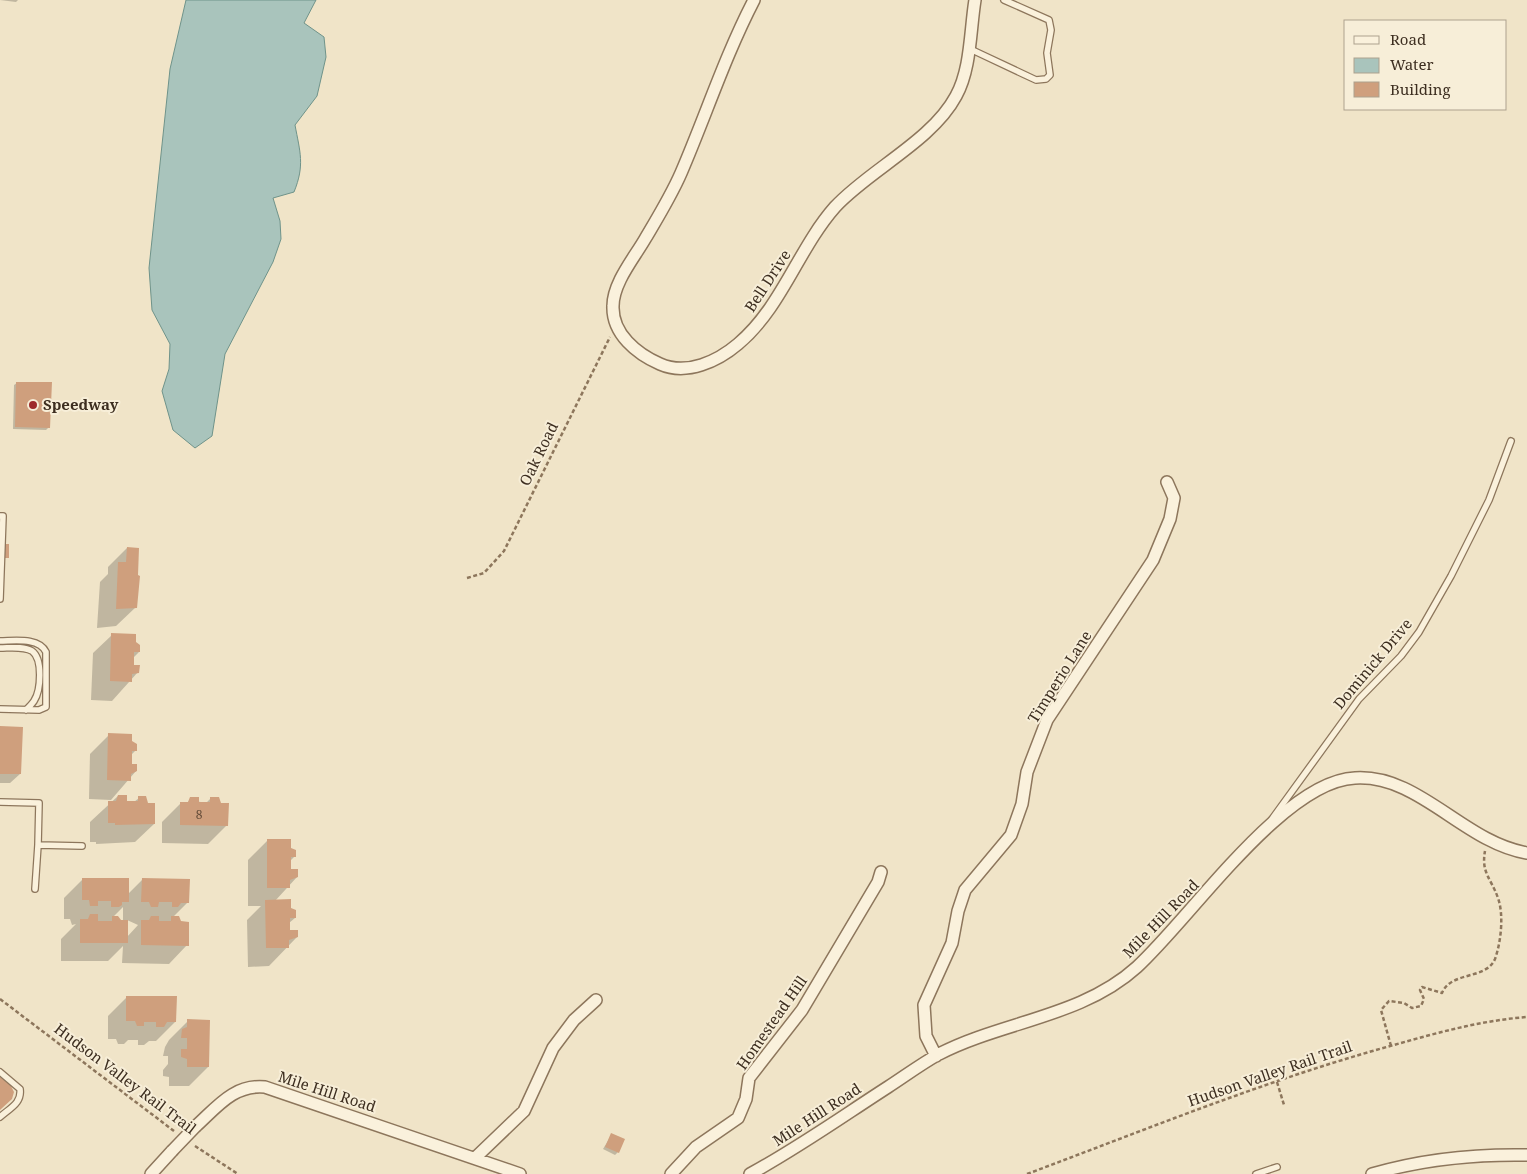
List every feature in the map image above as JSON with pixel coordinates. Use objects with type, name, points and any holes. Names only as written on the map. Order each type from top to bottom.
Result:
[{"type":"street","points":[[616,325],[613,305],[619,283],[668,200],[722,69],[754,0]]},
{"type":"street","name":"Bell Drive","points":[[616,325],[625,340],[645,356],[673,368],[696,367],[715,360],[738,344],[761,321],[819,226],[837,205],[902,153],[942,115],[956,96],[965,69],[975,0]]},
{"type":"street","name":"Timperio Lane","points":[[936,1056],[926,1036],[924,1005],[952,943],[958,911],[965,890],[1012,835],[1022,804],[1027,772],[1047,720],[1153,560],[1170,519],[1174,498],[1167,482]]},
{"type":"street","name":"Mile Hill Road","points":[[750,1174],[936,1056],[970,1039],[1091,998],[1121,980],[1161,944],[1259,837],[1310,794],[1332,782],[1354,778],[1377,779],[1400,787],[1430,803],[1488,841],[1527,853]]},
{"type":"street","name":"Homestead Hill","points":[[671,1174],[696,1147],[738,1118],[746,1099],[750,1078],[802,1010],[878,882],[881,872]]},
{"type":"street","points":[[475,1158],[524,1111],[553,1048],[574,1020],[596,1000]]},
{"type":"street","name":"Mile Hill Road","points":[[151,1174],[196,1126],[234,1092],[254,1086],[265,1087],[520,1174]]},
{"type":"street","points":[[1372,1174],[1396,1167],[1440,1159],[1527,1155]]},
{"type":"lane","points":[[968,48],[1036,80],[1046,79],[1050,75],[1047,53],[1051,30],[1049,20],[1004,0]]},
{"type":"lane","name":"Dominick Drive","points":[[1259,837],[1359,699],[1401,656],[1419,632],[1451,576],[1490,500],[1511,441]]},
{"type":"lane","points":[[0,600],[2,516]]},
{"type":"lane","points":[[0,642],[36,643],[42,646],[46,652],[46,707],[39,710],[0,709]]},
{"type":"lane","points":[[0,648],[27,649],[34,653],[38,659],[37,694],[26,710]]},
{"type":"lane","points":[[0,802],[39,804],[35,889]]},
{"type":"lane","points":[[38,845],[82,846]]},
{"type":"lane","points":[[0,1072],[20,1089],[21,1095],[20,1100],[0,1117]]},
{"type":"lane","points":[[1256,1174],[1277,1167]]},
{"type":"path","name":"Oak Road","points":[[468,578],[484,573],[504,551],[616,325]]},
{"type":"path","points":[[1391,1046],[1380,1010],[1389,1001],[1404,1003],[1412,1008],[1421,1006],[1424,999],[1420,990],[1422,987],[1442,993],[1450,982],[1486,969],[1494,960],[1500,935],[1500,910],[1498,899],[1483,866],[1488,841]]},
{"type":"path","name":"Hudson Valley Rail Trail","points":[[0,999],[176,1133]]},
{"type":"path","name":"Hudson Valley Rail Trail","points":[[1027,1174],[1277,1082],[1391,1046],[1469,1025],[1527,1017]]},
{"type":"path","points":[[1277,1082],[1284,1106]]},
{"type":"path","name":"Hudson Valley Rail Trail","points":[[190,1143],[238,1174]]},
{"type":"water","points":[[186,0],[316,0],[304,23],[324,37],[326,57],[317,96],[295,125],[300,151],[300,174],[294,192],[273,198],[280,221],[281,239],[273,262],[225,354],[212,436],[195,448],[173,430],[162,391],[169,369],[170,344],[152,310],[149,268],[170,69]]},
{"type":"building","name":"Speedway","points":[[16,382],[52,382],[50,428],[15,427]]},
{"type":"building","points":[[0,544],[9,544],[9,558],[0,558]]},
{"type":"building","points":[[127,547],[139,548],[138,575],[140,576],[137,608],[116,609],[118,562],[126,562]]},
{"type":"building","points":[[111,633],[136,634],[136,642],[140,645],[140,652],[134,652],[134,665],[140,665],[139,673],[132,674],[132,682],[110,681]]},
{"type":"building","points":[[0,726],[23,727],[21,774],[0,774]]},
{"type":"building","points":[[108,733],[132,734],[132,741],[137,744],[137,751],[132,751],[132,764],[137,764],[137,771],[131,774],[131,781],[107,780]]},
{"type":"building","points":[[118,795],[127,795],[127,801],[138,801],[138,796],[146,796],[148,803],[155,803],[155,824],[115,825],[115,823],[108,823],[108,801],[116,801]]},
{"type":"building","points":[[190,797],[199,797],[199,802],[210,802],[210,797],[219,797],[221,803],[229,803],[228,826],[180,825],[180,802],[188,802]]},
{"type":"building","points":[[267,839],[291,839],[291,848],[296,850],[296,857],[291,857],[291,869],[298,869],[298,877],[290,880],[290,888],[267,888]]},
{"type":"building","points":[[82,878],[129,878],[129,902],[122,902],[122,905],[119,907],[111,907],[111,901],[98,901],[98,906],[90,906],[89,900],[82,900]]},
{"type":"building","points":[[142,878],[190,879],[189,903],[181,903],[178,907],[172,907],[172,902],[159,902],[158,907],[151,907],[149,902],[141,902]]},
{"type":"building","points":[[291,899],[291,908],[296,910],[296,918],[290,918],[290,930],[298,930],[298,937],[289,940],[289,948],[266,948],[265,900]]},
{"type":"building","points":[[90,914],[98,914],[98,921],[112,921],[112,916],[118,916],[121,920],[128,920],[128,943],[80,943],[80,919],[88,919]]},
{"type":"building","points":[[151,916],[159,916],[159,921],[171,921],[171,916],[179,916],[181,921],[189,922],[189,946],[141,945],[141,920],[149,920]]},
{"type":"building","points":[[126,996],[177,996],[176,1022],[167,1022],[164,1027],[156,1027],[156,1022],[144,1022],[144,1026],[137,1026],[135,1021],[126,1021]]},
{"type":"building","points":[[187,1019],[210,1020],[209,1067],[187,1067],[187,1059],[181,1057],[181,1049],[187,1049],[187,1038],[181,1038],[182,1029],[187,1027]]},
{"type":"building","points":[[0,1077],[11,1086],[14,1092],[12,1099],[0,1110]]},
{"type":"building","points":[[611,1133],[625,1139],[619,1153],[605,1147]]},
{"type":"place","name":"Speedway","points":[[33,405]]}]
